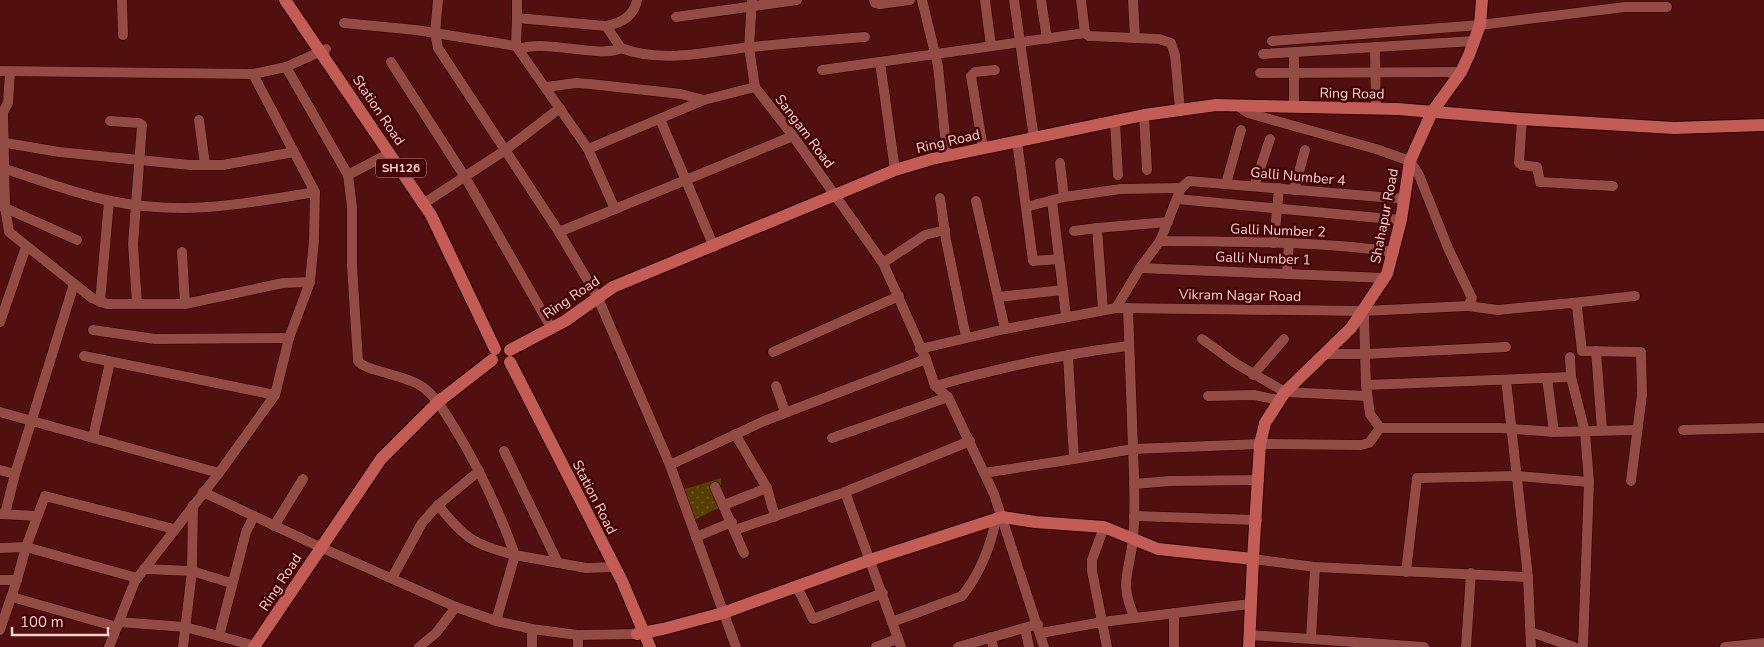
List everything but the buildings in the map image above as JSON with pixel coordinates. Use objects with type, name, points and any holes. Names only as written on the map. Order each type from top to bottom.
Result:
[{"type":"main road","name":"Station Road","points":[[285,0],[324,50],[441,221],[502,356]]},
{"type":"main road","name":"Station Road","points":[[292,0],[431,216],[610,568],[641,633],[650,647]]},
{"type":"main road","name":"Shahapur Road","points":[[1250,641],[1250,604],[1260,444],[1265,423],[1281,396],[1351,328],[1385,278],[1394,252],[1401,220],[1410,161],[1432,112],[1461,72],[1475,41],[1480,25],[1482,0]]},
{"type":"main road","name":"Ring Road","points":[[254,646],[290,597],[320,547],[381,459],[438,402],[502,356],[552,329],[613,287],[714,247],[896,170],[947,156],[1017,141],[1144,116],[1216,105],[1376,108],[1522,119],[1700,129],[1764,125]]},
{"type":"main road","points":[[641,633],[723,613],[870,560],[999,518],[1104,527],[1133,540],[1172,552],[1253,559]]},
{"type":"main road","name":"Station Road","points":[[641,633],[642,647]]},
{"type":"street","points":[[122,0],[123,34]]},
{"type":"street","points":[[438,0],[435,33],[438,48],[559,232],[598,296],[670,465],[736,647]]},
{"type":"street","points":[[517,0],[518,48],[588,149],[615,209]]},
{"type":"street","points":[[517,18],[606,26],[619,24],[630,16],[637,0]]},
{"type":"street","points":[[676,17],[751,3],[797,0]]},
{"type":"street","points":[[874,0],[877,4],[910,0]]},
{"type":"street","points":[[922,0],[938,66],[947,156]]},
{"type":"street","points":[[985,0],[991,46]]},
{"type":"street","points":[[1014,0],[1034,138]]},
{"type":"street","points":[[1042,0],[1047,39]]},
{"type":"street","points":[[1081,0],[1085,33]]},
{"type":"street","points":[[1133,0],[1135,38]]},
{"type":"street","name":"Sangam Road","points":[[751,3],[749,47],[755,87],[793,136],[883,264],[926,359],[935,386]]},
{"type":"street","points":[[1272,41],[1480,25],[1625,7],[1667,7]]},
{"type":"street","points":[[344,22],[435,33],[518,48],[541,45],[606,51],[621,48],[682,56],[749,47],[865,37]]},
{"type":"street","points":[[606,26],[621,48]]},
{"type":"street","points":[[822,70],[1085,33],[1095,37],[1167,40],[1173,47],[1180,110]]},
{"type":"street","points":[[1263,54],[1294,54],[1475,41]]},
{"type":"street","points":[[1375,48],[1376,108]]},
{"type":"street","points":[[310,282],[283,283],[185,304],[100,302],[26,247],[10,232],[2,206],[6,169],[2,142],[3,112],[8,103],[5,71],[253,74],[286,67],[324,50]]},
{"type":"street","points":[[1294,54],[1294,107]]},
{"type":"street","points":[[391,62],[465,178],[552,329]]},
{"type":"street","points":[[880,62],[896,170]]},
{"type":"street","points":[[286,67],[348,175],[352,207],[352,266],[358,361],[366,367],[407,378],[424,388],[438,402],[479,471],[500,514],[515,554],[496,621]]},
{"type":"street","points":[[983,148],[971,76],[975,72],[995,70]]},
{"type":"street","points":[[1260,73],[1461,72]]},
{"type":"street","points":[[109,647],[137,578],[203,492],[220,473],[275,395],[289,338],[310,282],[314,240],[315,192],[253,74]]},
{"type":"street","points":[[546,87],[576,83],[590,84],[681,94],[704,100]]},
{"type":"street","points":[[588,149],[704,100],[755,87]]},
{"type":"street","points":[[1238,106],[1248,113],[1410,161],[1419,176],[1448,248],[1472,298],[1468,306]]},
{"type":"street","points":[[428,200],[465,178],[504,151],[560,108]]},
{"type":"street","points":[[1144,116],[1147,170]]},
{"type":"street","points":[[660,119],[714,247]]},
{"type":"street","points":[[1522,119],[1518,163],[1538,167],[1540,182],[1613,186]]},
{"type":"street","points":[[110,120],[141,123],[133,244],[137,304]]},
{"type":"street","points":[[199,120],[205,164]]},
{"type":"street","points":[[1115,122],[1118,175]]},
{"type":"street","points":[[1226,184],[1241,130]]},
{"type":"street","points":[[559,232],[793,136]]},
{"type":"street","points":[[1254,186],[1270,139]]},
{"type":"street","points":[[1017,141],[1033,261],[1059,259]]},
{"type":"street","points":[[2,142],[139,161],[223,165],[294,152]]},
{"type":"street","points":[[1294,190],[1305,150]]},
{"type":"street","points":[[348,175],[390,153]]},
{"type":"street","points":[[1060,163],[1064,197]]},
{"type":"street","points":[[6,169],[109,201],[172,208],[223,208],[315,192]]},
{"type":"street","points":[[1116,308],[1140,268],[1160,241],[1185,184]]},
{"type":"street","name":"Galli Number 4","points":[[1026,207],[1052,202],[1064,197],[1121,189],[1185,184],[1226,184],[1405,198]]},
{"type":"street","points":[[1274,243],[1279,188]]},
{"type":"street","points":[[940,198],[966,337]]},
{"type":"street","points":[[1177,199],[1277,210],[1401,220]]},
{"type":"street","points":[[100,302],[109,201]]},
{"type":"street","points":[[976,201],[1005,329]]},
{"type":"street","points":[[1052,202],[1066,317]]},
{"type":"street","points":[[2,206],[78,240]]},
{"type":"street","points":[[1074,231],[1168,222]]},
{"type":"street","points":[[1097,228],[1103,310]]},
{"type":"street","points":[[883,264],[925,235],[945,230]]},
{"type":"street","name":"Galli Number 2","points":[[1160,241],[1288,243],[1358,247],[1394,252]]},
{"type":"street","points":[[1287,272],[1288,243]]},
{"type":"street","points":[[0,322],[26,247]]},
{"type":"street","points":[[182,252],[185,304]]},
{"type":"street","name":"Galli Number 1","points":[[1140,268],[1287,272],[1385,278]]},
{"type":"street","points":[[37,516],[2,514],[33,421],[74,284]]},
{"type":"street","points":[[998,297],[1063,290]]},
{"type":"street","points":[[773,352],[899,296]]},
{"type":"street","name":"Vikram Nagar Road","points":[[920,349],[966,337],[1116,308],[1364,311],[1468,306],[1498,310],[1635,296]]},
{"type":"street","points":[[1572,303],[1577,307],[1582,351],[1641,352],[1642,396],[1631,481]]},
{"type":"street","points":[[1128,308],[1134,516],[1133,540],[1126,570],[1126,584],[1127,596],[1135,618]]},
{"type":"street","points":[[1364,311],[1367,396],[1370,414],[1380,428]]},
{"type":"street","points":[[93,330],[155,339],[289,338]]},
{"type":"street","points":[[1202,339],[1281,396]]},
{"type":"street","points":[[1253,374],[1284,339]]},
{"type":"street","points":[[935,386],[988,371],[1088,351],[1128,346]]},
{"type":"street","points":[[1324,354],[1365,354],[1506,347]]},
{"type":"street","points":[[1596,351],[1602,430]]},
{"type":"street","points":[[84,356],[275,395]]},
{"type":"street","points":[[1068,356],[1074,459]]},
{"type":"street","points":[[1570,357],[1571,377],[1585,432],[1589,482],[1583,647]]},
{"type":"street","points":[[670,465],[785,412],[926,359]]},
{"type":"street","points":[[93,437],[110,362]]},
{"type":"street","points":[[1366,385],[1571,377]]},
{"type":"street","points":[[1547,378],[1554,432]]},
{"type":"street","points":[[1506,380],[1528,576],[1531,647]]},
{"type":"street","points":[[776,386],[785,412]]},
{"type":"street","points":[[935,386],[948,397],[984,473],[1040,628],[1044,647]]},
{"type":"street","points":[[1208,396],[1367,396]]},
{"type":"street","points":[[832,438],[948,397]]},
{"type":"street","points":[[0,412],[220,473]]},
{"type":"street","points":[[1380,428],[1511,428],[1554,432],[1637,430]]},
{"type":"street","points":[[984,473],[1133,449],[1260,444],[1361,445],[1370,443],[1380,428]]},
{"type":"street","points":[[1682,430],[1764,428]]},
{"type":"street","points":[[735,434],[767,488],[775,517]]},
{"type":"street","points":[[696,537],[733,526],[775,517],[845,492],[970,441]]},
{"type":"street","points":[[504,451],[558,562]]},
{"type":"street","points":[[0,470],[15,474]]},
{"type":"street","points":[[392,578],[422,523],[438,505],[479,471]]},
{"type":"street","points":[[1406,572],[1417,478],[1518,476],[1589,482]]},
{"type":"street","points":[[274,526],[303,479]]},
{"type":"street","points":[[1134,484],[1170,481],[1259,480]]},
{"type":"street","points":[[715,487],[744,554]]},
{"type":"street","points":[[724,505],[767,488]]},
{"type":"street","points":[[203,492],[320,547],[456,607],[496,621],[532,629],[578,635],[641,633]]},
{"type":"street","points":[[845,492],[883,592],[899,643],[876,647]]},
{"type":"street","points":[[0,630],[12,598],[26,546],[42,499],[48,496],[174,529]]},
{"type":"street","points":[[183,647],[192,571],[193,505]]},
{"type":"street","points":[[438,505],[459,531],[483,546],[586,568],[610,568]]},
{"type":"street","points":[[219,636],[231,583],[246,532],[254,516]]},
{"type":"street","points":[[1134,516],[1256,520]]},
{"type":"street","points":[[892,622],[962,596],[968,588],[992,540],[999,518]]},
{"type":"street","points":[[1104,527],[1092,560],[1107,647]]},
{"type":"street","points":[[0,548],[26,546],[137,578]]},
{"type":"street","points":[[1253,559],[1315,568],[1528,576]]},
{"type":"street","points":[[1311,639],[1315,568]]},
{"type":"street","points":[[144,569],[192,571],[231,583]]},
{"type":"street","points":[[1466,647],[1471,573]]},
{"type":"street","points":[[0,580],[17,580]]},
{"type":"street","points":[[797,587],[813,619],[883,592]]},
{"type":"street","points":[[12,598],[118,624],[185,627],[254,646]]},
{"type":"street","points":[[960,647],[992,642],[1024,628],[1102,622],[1250,604]]},
{"type":"street","points":[[419,647],[436,633],[456,607]]},
{"type":"street","points":[[1174,613],[1174,647]]},
{"type":"street","points":[[1024,628],[1029,647]]},
{"type":"street","points":[[532,629],[532,647]]},
{"type":"street","points":[[1531,632],[1574,647]]},
{"type":"street","points":[[578,635],[578,647]]},
{"type":"street","points":[[1250,641],[1311,639],[1424,647]]},
{"type":"street","points":[[1725,647],[1764,643]]},
{"type":"shaded area","points":[[721,478],[721,496],[726,504],[690,522],[679,491]]}]
